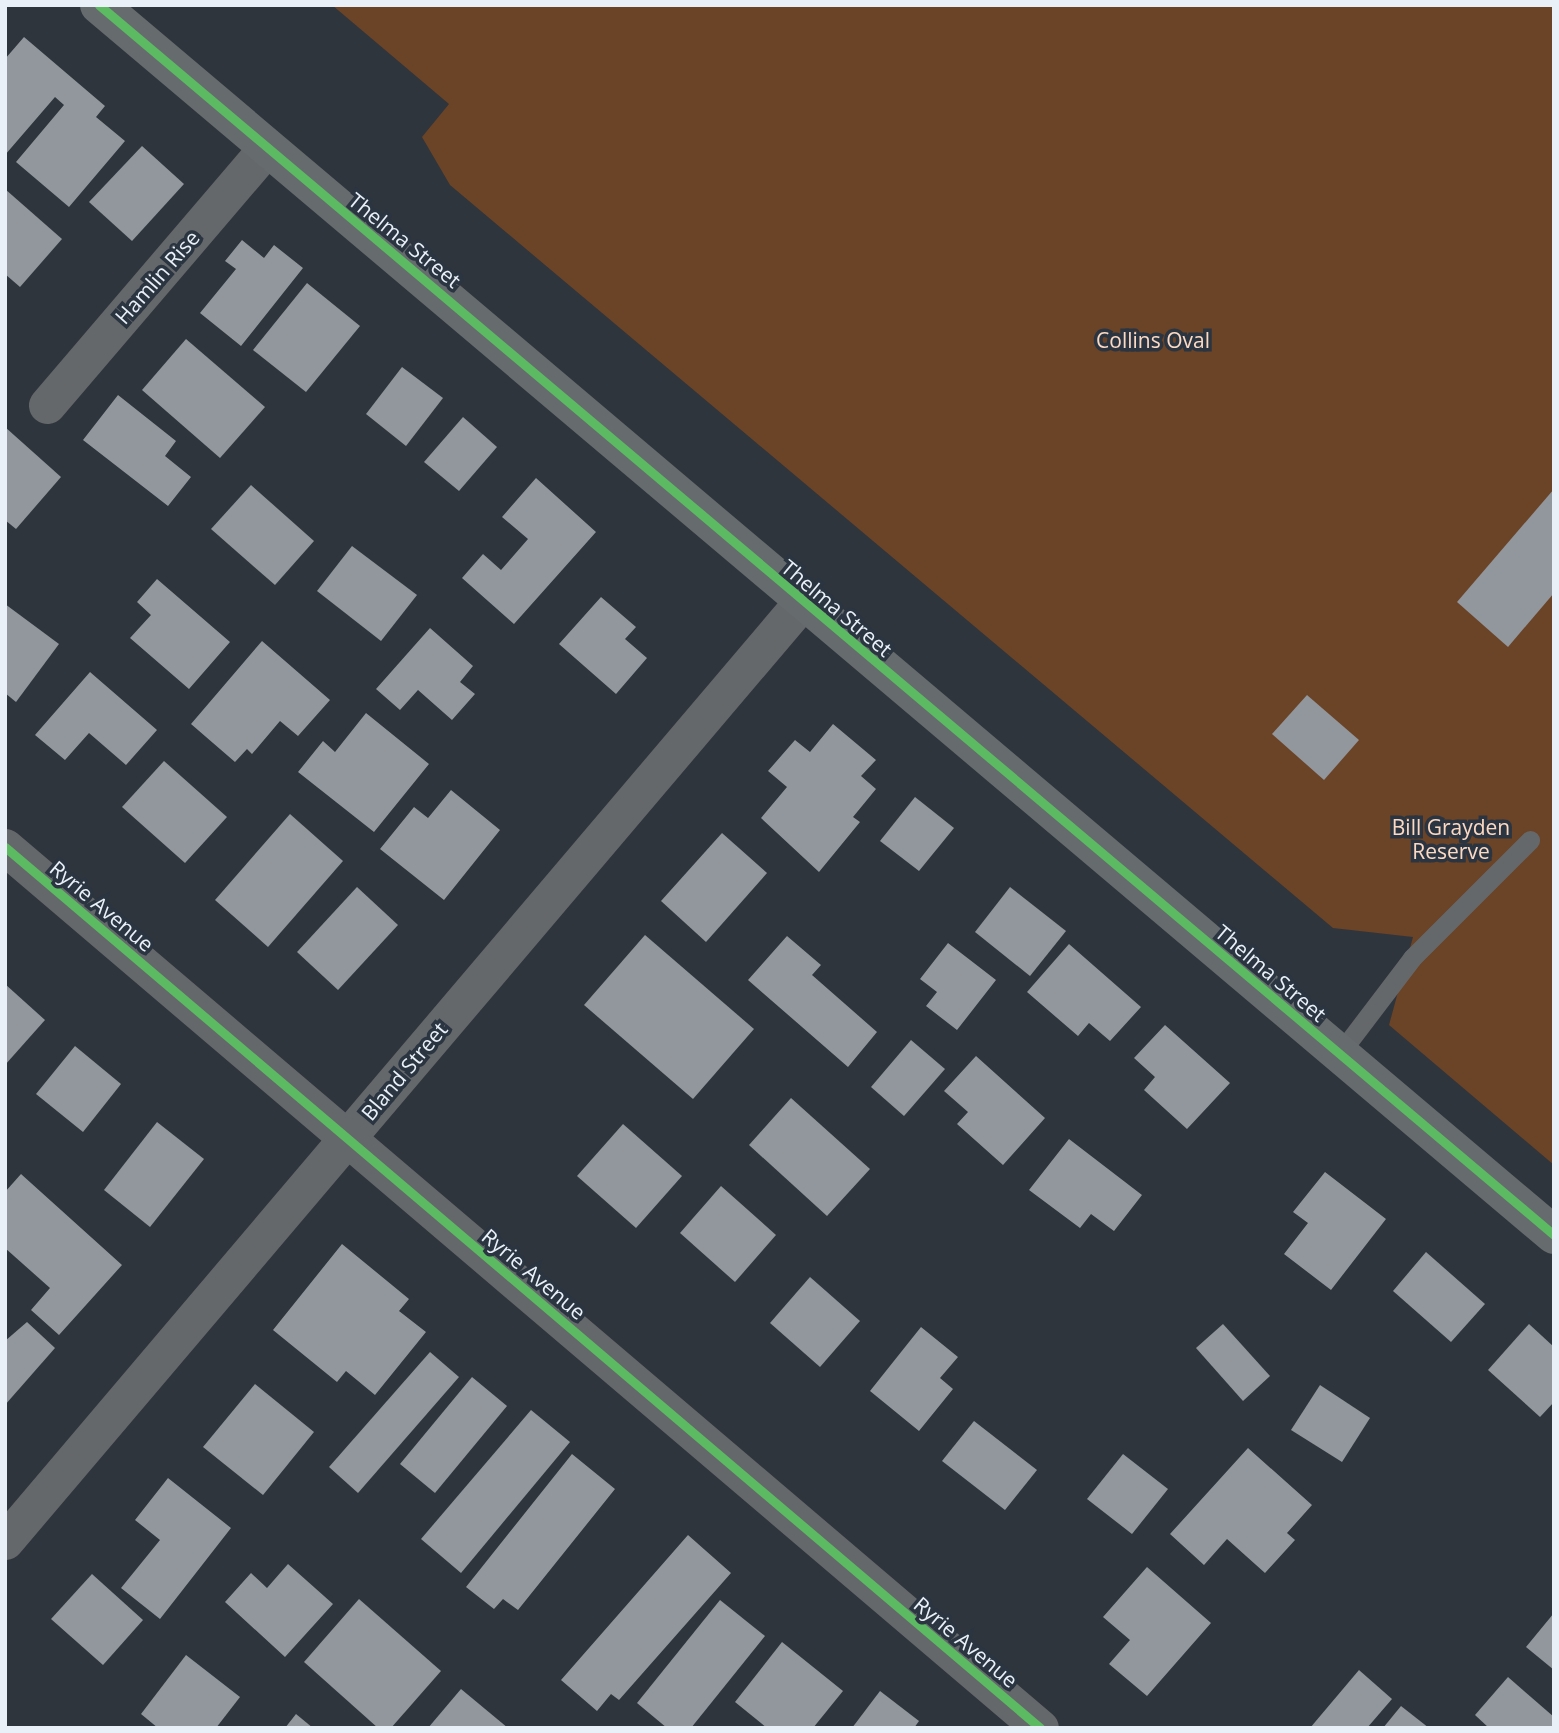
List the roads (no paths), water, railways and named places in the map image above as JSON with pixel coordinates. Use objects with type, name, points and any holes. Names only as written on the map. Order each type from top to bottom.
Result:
[{"type":"main road","name":"Thelma Street","points":[[99,5],[266,149],[524,359],[802,601],[1554,1236]]},
{"type":"street","name":"Hamlin Rise","points":[[47,405],[266,149]]},
{"type":"street","name":"Bland Street","points":[[5,1541],[802,601]]},
{"type":"street","name":"Ryrie Avenue","points":[[5,847],[1040,1728]]},
{"type":"lane","points":[[1340,1053],[1412,958],[1530,840]]},
{"type":"park label","name":"Collins Oval","points":[[1153,340]]},
{"type":"park label","name":"Bill Grayden Reserve","points":[[1451,839]]}]
